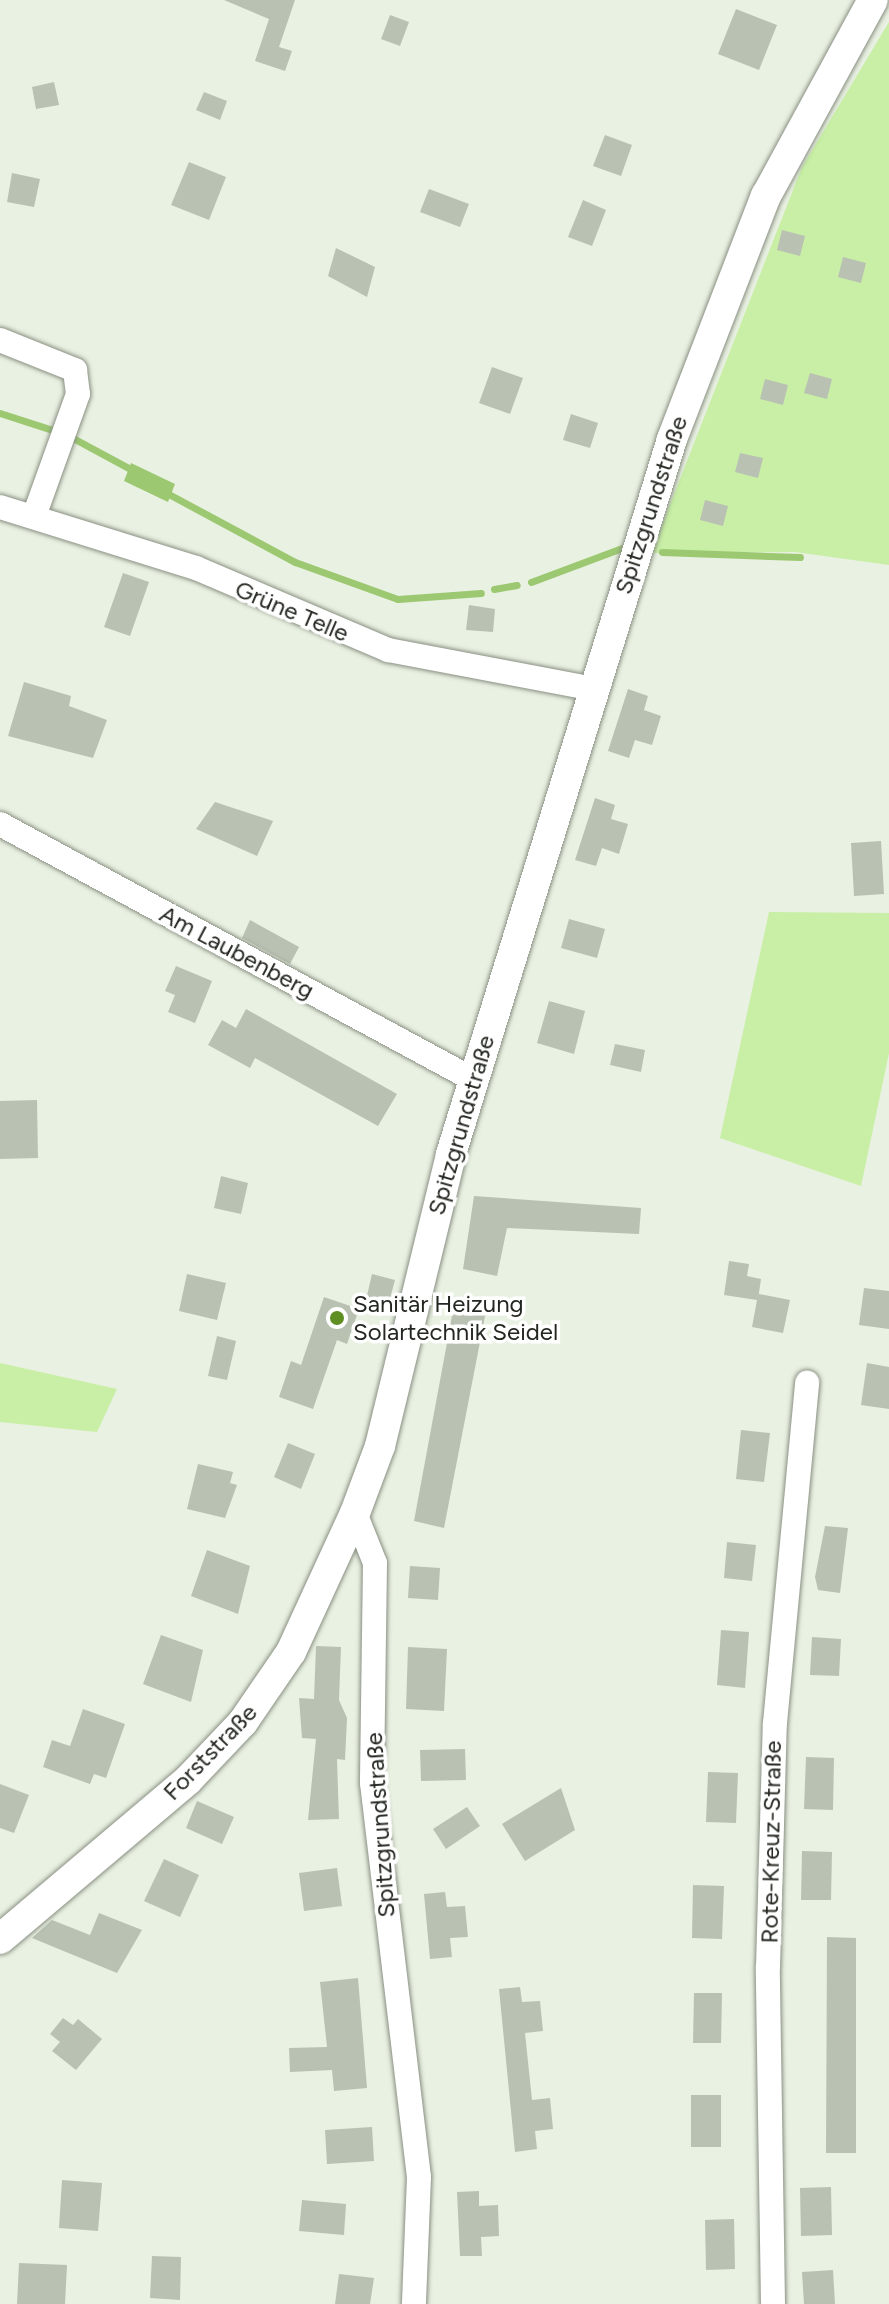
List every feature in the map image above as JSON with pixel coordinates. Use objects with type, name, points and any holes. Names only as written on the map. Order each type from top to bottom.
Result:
[{"type":"street","name":"Spitzgrundstraße","points":[[414,2304],[419,2177],[372,1783],[375,1563],[355,1513],[380,1446],[474,1080],[590,688],[729,283],[783,160],[873,0]]},
{"type":"street","points":[[0,340],[75,370],[78,394],[34,516]]},
{"type":"street","name":"Grüne Telle","points":[[0,507],[196,568],[388,650],[590,688]]},
{"type":"street","name":"Am Laubenberg","points":[[0,824],[474,1080]]},
{"type":"street","name":"Rote-Kreuz-Straße","points":[[773,2304],[768,1967],[775,1723],[807,1382]]},
{"type":"street","name":"Forststraße","points":[[0,1939],[188,1780],[243,1722],[291,1652],[355,1513]]},
{"type":"shaded area","points":[[889,22],[889,565],[795,552],[651,553],[802,167]]},
{"type":"shaded area","points":[[131,463],[175,484],[168,502],[124,481]]},
{"type":"shaded area","points":[[769,912],[889,913],[889,1053],[861,1186],[720,1138]]},
{"type":"shaded area","points":[[0,1363],[117,1389],[97,1432],[0,1422]]},
{"type":"building","points":[[224,0],[295,0],[279,47],[292,51],[285,71],[255,61],[269,19]]},
{"type":"building","points":[[736,9],[777,25],[759,70],[718,54]]},
{"type":"building","points":[[390,15],[409,22],[400,46],[381,39]]},
{"type":"building","points":[[54,82],[59,105],[36,109],[32,87]]},
{"type":"building","points":[[204,92],[227,101],[220,120],[196,110]]},
{"type":"building","points":[[605,135],[632,145],[621,176],[593,166]]},
{"type":"building","points":[[189,162],[226,177],[209,220],[171,205]]},
{"type":"building","points":[[12,173],[40,179],[34,207],[7,202]]},
{"type":"building","points":[[429,189],[469,204],[460,227],[420,212]]},
{"type":"building","points":[[583,200],[606,210],[592,246],[568,237]]},
{"type":"building","points":[[782,230],[805,236],[800,256],[777,250]]},
{"type":"building","points":[[336,248],[375,267],[367,297],[328,276]]},
{"type":"building","points":[[843,257],[866,263],[861,283],[838,277]]},
{"type":"building","points":[[492,367],[523,378],[510,414],[479,403]]},
{"type":"building","points":[[810,373],[832,379],[827,399],[804,393]]},
{"type":"building","points":[[765,379],[788,385],[783,405],[760,399]]},
{"type":"building","points":[[571,414],[598,423],[590,448],[563,440]]},
{"type":"building","points":[[740,453],[763,458],[758,478],[735,472]]},
{"type":"building","points":[[705,500],[728,506],[723,526],[700,520]]},
{"type":"building","points":[[123,573],[149,582],[130,636],[104,627]]},
{"type":"building","points":[[469,605],[495,609],[493,632],[466,630]]},
{"type":"building","points":[[24,682],[71,696],[69,706],[107,720],[93,758],[8,736]]},
{"type":"building","points":[[628,689],[648,696],[644,710],[661,716],[652,745],[635,740],[629,758],[608,751]]},
{"type":"building","points":[[595,798],[615,805],[611,819],[628,824],[619,854],[602,848],[596,866],[575,860]]},
{"type":"building","points":[[215,802],[273,821],[257,856],[196,829]]},
{"type":"building","points":[[881,841],[884,894],[854,896],[851,843]]},
{"type":"building","points":[[569,919],[605,929],[597,958],[561,948]]},
{"type":"building","points":[[250,920],[299,947],[290,964],[242,938]]},
{"type":"building","points":[[176,966],[212,981],[195,1023],[168,1012],[175,995],[165,991]]},
{"type":"building","points":[[549,1001],[585,1011],[574,1054],[537,1043]]},
{"type":"building","points":[[246,1009],[397,1094],[378,1126],[255,1058],[250,1068],[208,1045],[222,1020],[236,1028]]},
{"type":"building","points":[[615,1044],[645,1050],[641,1072],[610,1065]]},
{"type":"building","points":[[37,1100],[38,1158],[0,1159],[0,1101]]},
{"type":"building","points":[[221,1176],[248,1183],[241,1214],[214,1208]]},
{"type":"building","points":[[474,1196],[641,1208],[639,1234],[507,1228],[497,1276],[463,1269]]},
{"type":"building","points":[[729,1261],[749,1264],[747,1276],[761,1279],[758,1300],[759,1294],[790,1300],[783,1333],[752,1327],[757,1300],[724,1295]]},
{"type":"building","points":[[187,1274],[226,1283],[217,1320],[179,1311]]},
{"type":"building","points":[[372,1274],[395,1280],[388,1306],[366,1300]]},
{"type":"building","points":[[864,1288],[889,1291],[889,1329],[859,1325]]},
{"type":"building","points":[[324,1297],[359,1309],[347,1344],[337,1340],[313,1409],[279,1397],[291,1361],[301,1365]]},
{"type":"building","points":[[454,1305],[486,1311],[444,1528],[414,1521]]},
{"type":"building","points":[[217,1336],[236,1341],[227,1380],[208,1376]]},
{"type":"building","points":[[867,1363],[889,1367],[889,1409],[861,1405]]},
{"type":"building","points":[[741,1430],[770,1433],[764,1482],[736,1479]]},
{"type":"building","points":[[288,1443],[315,1454],[301,1489],[274,1477]]},
{"type":"building","points":[[198,1464],[233,1472],[230,1483],[237,1485],[225,1518],[187,1509]]},
{"type":"building","points":[[825,1526],[848,1528],[840,1593],[818,1590],[815,1577]]},
{"type":"building","points":[[727,1542],[756,1545],[752,1581],[724,1578]]},
{"type":"building","points":[[207,1550],[250,1566],[238,1614],[191,1596]]},
{"type":"building","points":[[410,1566],[440,1568],[438,1600],[408,1598]]},
{"type":"building","points":[[721,1630],[749,1632],[745,1688],[717,1685]]},
{"type":"building","points":[[161,1635],[203,1650],[191,1702],[143,1684]]},
{"type":"building","points":[[812,1637],[841,1639],[839,1676],[810,1675]]},
{"type":"building","points":[[316,1646],[341,1647],[339,1700],[347,1718],[345,1760],[337,1759],[339,1819],[308,1820],[316,1739],[302,1738],[299,1698],[314,1699]]},
{"type":"building","points":[[408,1647],[447,1649],[444,1711],[406,1709]]},
{"type":"building","points":[[83,1709],[125,1724],[106,1778],[94,1774],[90,1784],[43,1767],[52,1740],[70,1746]]},
{"type":"building","points":[[465,1749],[466,1780],[421,1781],[420,1750]]},
{"type":"building","points":[[806,1757],[834,1758],[833,1810],[804,1809]]},
{"type":"building","points":[[708,1772],[738,1773],[736,1823],[706,1822]]},
{"type":"building","points":[[0,1784],[29,1795],[14,1833],[0,1828]]},
{"type":"building","points":[[561,1788],[575,1830],[525,1861],[502,1824]]},
{"type":"building","points":[[197,1801],[234,1817],[222,1844],[186,1828]]},
{"type":"building","points":[[467,1807],[480,1826],[446,1849],[433,1829]]},
{"type":"building","points":[[802,1851],[832,1852],[831,1900],[801,1900]]},
{"type":"building","points":[[164,1859],[199,1875],[180,1917],[144,1901]]},
{"type":"building","points":[[337,1868],[342,1906],[304,1911],[299,1873]]},
{"type":"building","points":[[693,1885],[724,1886],[722,1939],[692,1938]]},
{"type":"building","points":[[445,1892],[447,1907],[465,1906],[468,1937],[450,1938],[452,1957],[430,1959],[424,1894]]},
{"type":"building","points":[[99,1913],[142,1930],[117,1973],[32,1938],[52,1920],[90,1935]]},
{"type":"building","points":[[827,1937],[856,1938],[856,2153],[826,2153]]},
{"type":"building","points":[[358,1978],[367,2088],[334,2091],[332,2070],[290,2072],[289,2048],[327,2047],[320,1982]]},
{"type":"building","points":[[520,1987],[522,2002],[540,2001],[543,2031],[525,2033],[532,2100],[550,2098],[553,2129],[535,2131],[537,2149],[515,2152],[499,1989]]},
{"type":"building","points":[[694,1993],[722,1993],[721,2043],[693,2043]]},
{"type":"building","points":[[63,2018],[73,2025],[78,2019],[102,2039],[76,2070],[52,2051],[60,2042],[50,2034]]},
{"type":"building","points":[[691,2095],[721,2095],[721,2147],[691,2147]]},
{"type":"building","points":[[372,2127],[374,2161],[327,2164],[325,2130]]},
{"type":"building","points":[[62,2180],[102,2183],[98,2231],[59,2228]]},
{"type":"building","points":[[831,2187],[832,2235],[801,2236],[800,2188]]},
{"type":"building","points":[[479,2191],[479,2206],[498,2205],[499,2236],[481,2237],[482,2256],[460,2256],[457,2192]]},
{"type":"building","points":[[302,2200],[346,2204],[344,2235],[299,2231]]},
{"type":"building","points":[[734,2219],[735,2269],[706,2270],[705,2220]]},
{"type":"building","points":[[152,2256],[181,2257],[180,2300],[150,2298]]},
{"type":"building","points":[[19,2263],[67,2265],[65,2304],[17,2304]]},
{"type":"building","points":[[833,2270],[835,2304],[804,2304],[802,2272]]},
{"type":"building","points":[[339,2274],[374,2278],[370,2304],[335,2304]]},
{"type":"waterway","points":[[0,413],[59,432]]},
{"type":"waterway","points":[[71,437],[136,472]]},
{"type":"waterway","points":[[163,491],[295,562],[398,599],[481,593]]},
{"type":"waterway","points":[[531,582],[622,548]]},
{"type":"waterway","points":[[662,552],[800,557]]},
{"type":"waterway","points":[[494,589],[517,585]]},
{"type":"place","name":"Sanitär Heizung Solartechnik Seidel","points":[[337,1318]]}]
